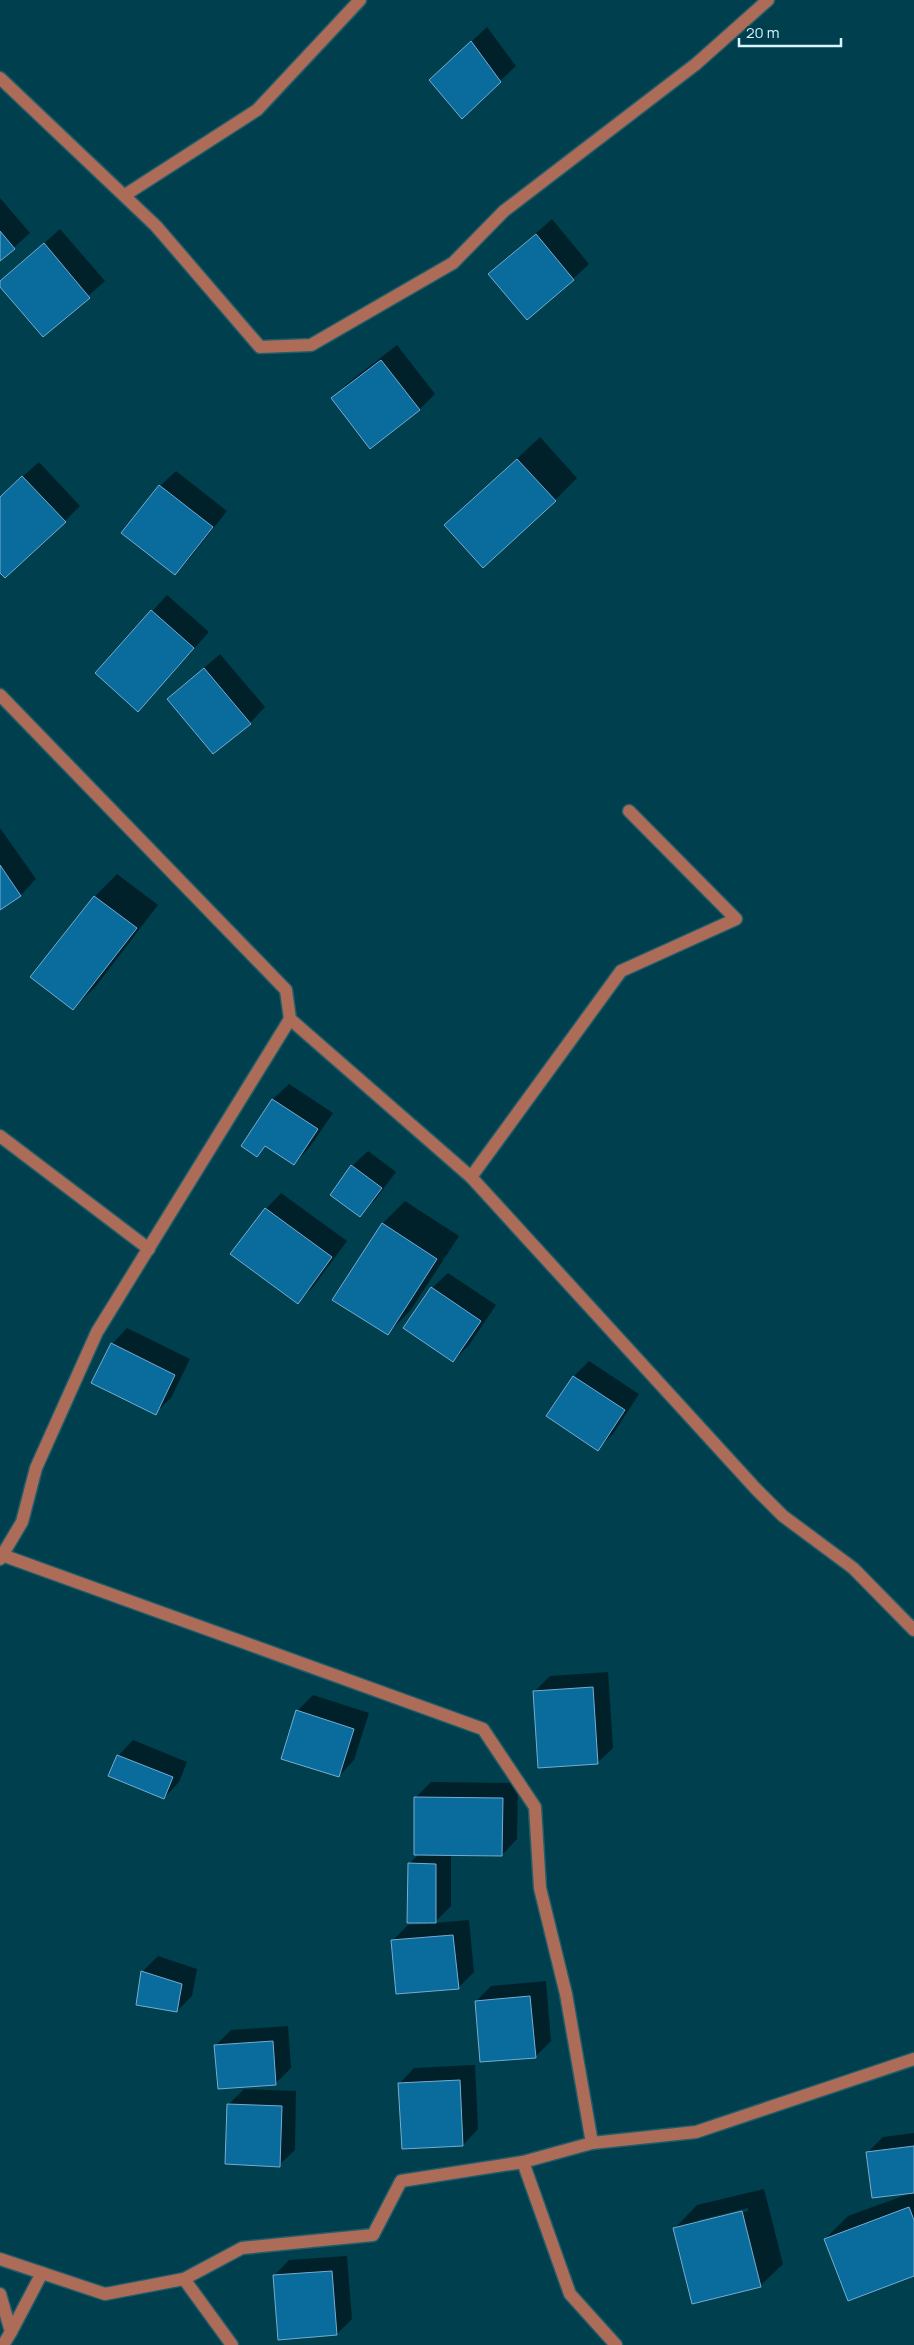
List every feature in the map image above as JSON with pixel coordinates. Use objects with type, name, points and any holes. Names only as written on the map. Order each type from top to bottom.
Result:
[{"type":"street","points":[[125,195],[257,110],[360,0]]},
{"type":"street","points":[[0,78],[156,226],[260,347],[311,345],[453,263],[504,211],[696,64],[768,0]]},
{"type":"street","points":[[0,695],[286,990],[290,1019],[97,1332],[36,1468],[22,1522],[1,1557],[483,1729],[536,1807],[540,1888],[566,1994],[592,2143]]},
{"type":"street","points":[[471,1176],[622,971],[736,919],[629,811]]},
{"type":"street","points":[[290,1019],[471,1176],[756,1489],[783,1516],[853,1568],[914,1630]]},
{"type":"street","points":[[0,1136],[149,1249]]},
{"type":"street","points":[[0,2259],[105,2294],[184,2278],[242,2248],[373,2235],[400,2181],[523,2162],[592,2143],[696,2132],[914,2059]]},
{"type":"street","points":[[523,2162],[570,2294],[616,2345]]},
{"type":"street","points":[[4,2345],[42,2273]]},
{"type":"street","points":[[184,2278],[232,2345]]},
{"type":"street","points":[[0,2294],[10,2332]]},
{"type":"building","points":[[471,41],[501,82],[462,119],[429,80]]},
{"type":"building","points":[[0,231],[15,249],[0,261]]},
{"type":"building","points":[[536,234],[574,280],[527,320],[488,274]]},
{"type":"building","points":[[44,243],[90,298],[43,337],[0,287],[0,281]]},
{"type":"building","points":[[381,360],[420,410],[370,449],[331,398]]},
{"type":"building","points":[[517,459],[556,501],[483,568],[444,525]]},
{"type":"building","points":[[22,476],[66,522],[5,578],[0,573],[0,497]]},
{"type":"building","points":[[159,485],[213,527],[175,575],[121,533]]},
{"type":"building","points":[[151,610],[194,648],[138,712],[95,673]]},
{"type":"building","points":[[204,668],[251,724],[213,754],[167,699]]},
{"type":"building","points":[[0,865],[21,896],[0,910]]},
{"type":"building","points":[[94,896],[137,928],[73,1010],[30,977]]},
{"type":"building","points":[[272,1099],[318,1129],[294,1165],[265,1146],[257,1157],[241,1146]]},
{"type":"building","points":[[351,1165],[382,1188],[360,1217],[330,1195]]},
{"type":"building","points":[[265,1208],[332,1257],[298,1304],[230,1254]]},
{"type":"building","points":[[382,1223],[437,1259],[388,1335],[332,1300]]},
{"type":"building","points":[[431,1287],[481,1321],[453,1362],[403,1328]]},
{"type":"building","points":[[111,1343],[175,1375],[156,1415],[91,1383]]},
{"type":"building","points":[[573,1376],[625,1410],[598,1451],[546,1416]]},
{"type":"building","points":[[593,1687],[598,1764],[538,1768],[533,1691]]},
{"type":"building","points":[[296,1710],[354,1729],[339,1777],[281,1759]]},
{"type":"building","points":[[117,1755],[173,1777],[164,1799],[108,1776]]},
{"type":"building","points":[[414,1797],[503,1798],[502,1856],[414,1855]]},
{"type":"building","points":[[408,1863],[436,1864],[436,1923],[407,1923]]},
{"type":"building","points":[[453,1935],[459,1989],[396,1994],[391,1940]]},
{"type":"building","points":[[141,1971],[182,1984],[177,2012],[136,2005]]},
{"type":"building","points":[[530,1996],[536,2058],[480,2062],[475,2001]]},
{"type":"building","points":[[273,2041],[276,2085],[218,2089],[214,2045]]},
{"type":"building","points":[[460,2080],[463,2146],[402,2149],[398,2083]]},
{"type":"building","points":[[227,2104],[282,2106],[280,2167],[225,2164]]},
{"type":"building","points":[[914,2146],[914,2193],[872,2198],[866,2152]]},
{"type":"building","points":[[909,2207],[914,2220],[914,2276],[848,2301],[824,2239]]},
{"type":"building","points":[[742,2211],[761,2287],[692,2304],[673,2228]]},
{"type":"building","points":[[332,2271],[337,2335],[278,2340],[273,2275]]}]
